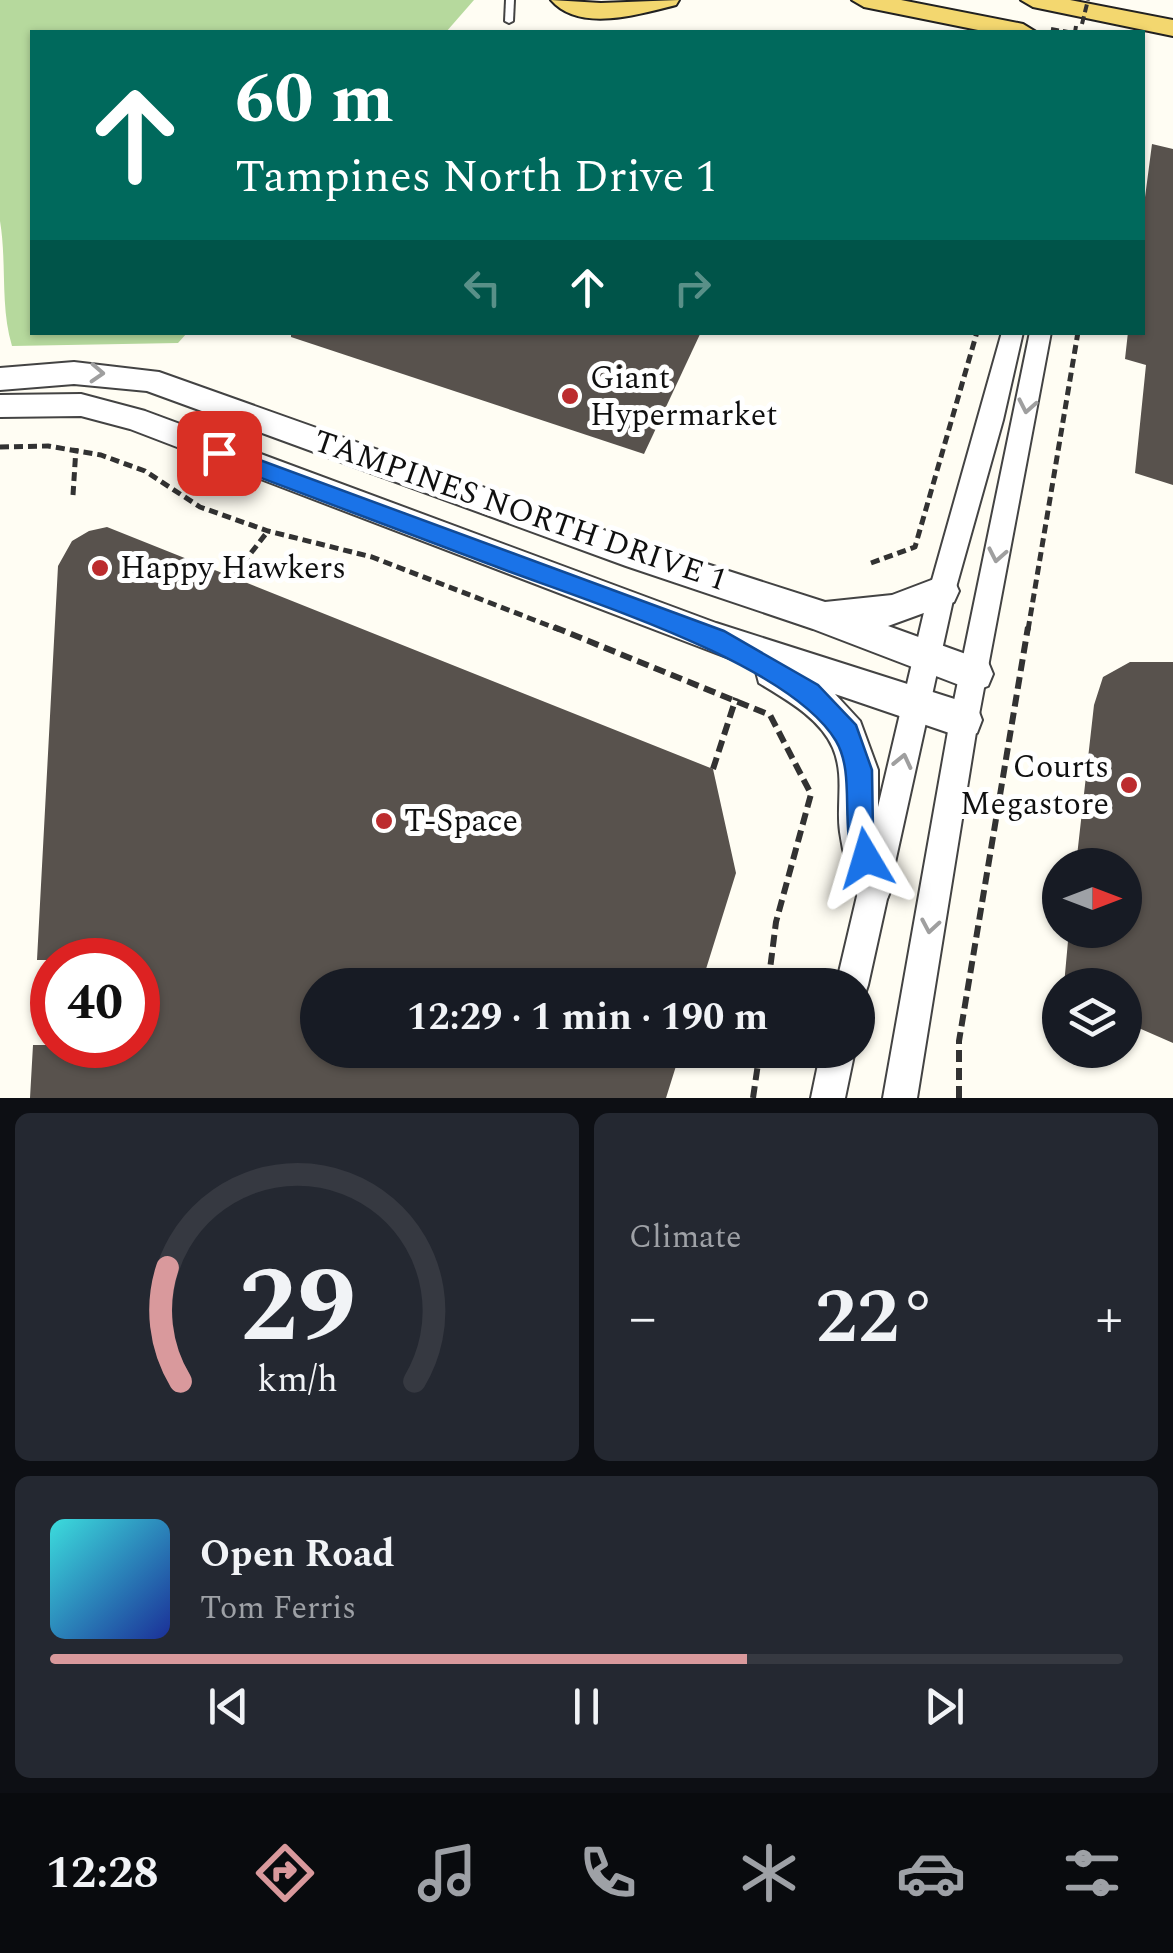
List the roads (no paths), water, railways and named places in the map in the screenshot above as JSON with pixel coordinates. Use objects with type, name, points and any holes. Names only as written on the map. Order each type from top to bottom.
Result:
[{"type":"main road","points":[[563,0],[584,9],[603,10],[625,10],[666,0]]},
{"type":"main road","points":[[864,0],[1014,30]]},
{"type":"main road","points":[[1034,0],[1173,28]]},
{"type":"main road","points":[[1146,0],[1173,6]]},
{"type":"street","points":[[856,968],[942,591],[1012,335]]},
{"type":"street","points":[[900,1098],[964,720],[1040,335]]},
{"type":"street","name":"TAMPINES NORTH DRIVE 1","points":[[2,400],[67,372],[108,373],[148,380],[626,552],[815,614],[974,674]]},
{"type":"street","name":"TAMPINES NORTH DRIVE 1","points":[[2,400],[80,405],[135,419],[716,639],[964,720]]},
{"type":"street","points":[[158,430],[184,418],[204,400]]},
{"type":"street","points":[[815,614],[855,616],[892,610],[942,591]]},
{"type":"street","points":[[716,639],[809,693],[847,734],[859,770],[859,830],[873,885]]},
{"type":"street","points":[[828,1098],[834,1068]]},
{"type":"lane","points":[[509,22],[510,0]]},
{"type":"place","name":"Giant Hypermarket","points":[[570,396]]},
{"type":"place","name":"Happy Hawkers","points":[[100,568]]},
{"type":"place","name":"Courts Megastore","points":[[1129,785]]},
{"type":"place","name":"T-Space","points":[[384,821]]}]
